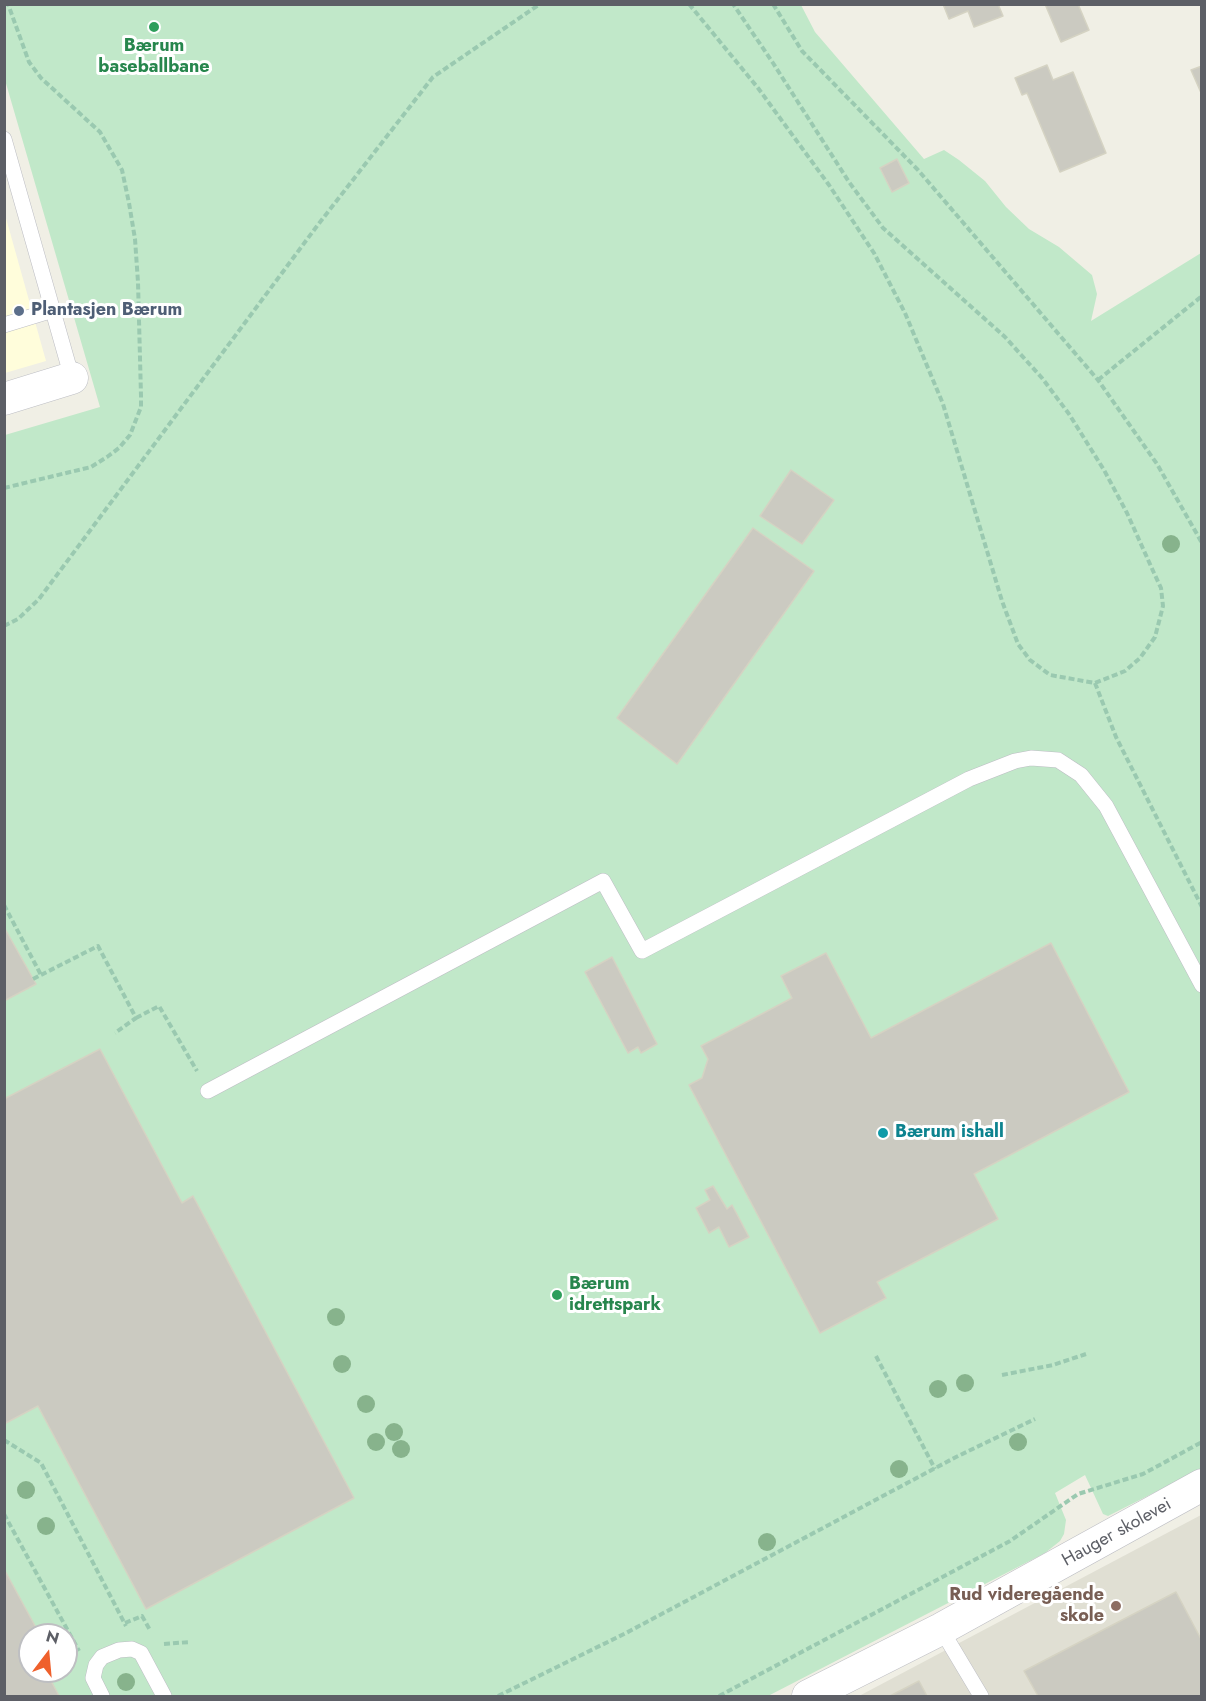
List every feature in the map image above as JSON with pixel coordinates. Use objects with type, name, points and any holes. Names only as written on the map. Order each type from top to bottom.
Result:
[{"type":"street","points":[[4,399],[72,378]]},
{"type":"street","name":"Hauger skolevei","points":[[808,1696],[941,1629],[1202,1485]]},
{"type":"lane","points":[[4,139],[72,378]]},
{"type":"lane","points":[[4,325],[53,310]]},
{"type":"lane","points":[[208,1091],[603,880],[642,951],[969,779],[1015,761],[1031,758],[1058,760],[1081,775],[1106,806],[1202,985]]},
{"type":"lane","points":[[941,1629],[981,1696]]},
{"type":"lane","points":[[102,1696],[93,1678],[96,1665],[102,1657],[119,1650],[132,1649],[141,1653],[164,1696]]},
{"type":"path","points":[[4,488],[91,467],[119,448],[130,435],[141,407],[141,352],[135,239],[122,170],[100,132],[41,78],[29,62],[8,4]]},
{"type":"path","points":[[4,626],[18,619],[39,599],[317,226],[433,77],[540,4]]},
{"type":"path","points":[[689,4],[758,88],[829,185],[874,253],[904,313],[943,404],[995,579],[1018,644],[1030,660],[1050,675],[1095,683],[1125,671],[1140,658],[1155,637],[1163,606],[1161,588],[1127,513],[1104,470],[1069,414],[1035,369],[1005,337],[883,228],[849,182],[733,4]]},
{"type":"path","points":[[773,4],[802,51],[918,170],[1098,380],[1157,464],[1202,543]]},
{"type":"path","points":[[1098,380],[1202,296]]},
{"type":"path","points":[[1095,683],[1116,737],[1202,907]]},
{"type":"path","points":[[4,905],[41,975]]},
{"type":"path","points":[[33,979],[98,946],[136,1018]]},
{"type":"path","points":[[115,1033],[136,1018],[159,1006],[208,1091]]},
{"type":"path","points":[[1002,1375],[1053,1365],[1086,1354]]},
{"type":"path","points":[[876,1356],[935,1469]]},
{"type":"path","points":[[498,1696],[626,1633],[935,1469],[1035,1419]]},
{"type":"path","points":[[4,1440],[41,1463],[141,1653]]},
{"type":"path","points":[[719,1696],[1010,1541],[1078,1494],[1143,1473],[1202,1442]]},
{"type":"path","points":[[4,1514],[93,1678]]},
{"type":"path","points":[[159,1646],[166,1643],[190,1642]]},
{"type":"shaded area","name":"Plantasjen Bærum","points":[[4,211],[46,361],[5,373],[4,373]]},
{"type":"shaded area","name":"Rud videregående skole","points":[[1201,1515],[1201,1696],[859,1696]]},
{"type":"green space","points":[[5,5],[801,5],[815,32],[924,159],[944,150],[959,160],[985,181],[1006,207],[1029,229],[1059,247],[1092,275],[1097,294],[1091,321],[1201,253],[1201,1469],[1108,1516],[1103,1514],[1085,1475],[1055,1493],[1066,1520],[1064,1534],[1060,1541],[1045,1553],[768,1696],[5,1696],[5,435],[100,407],[5,80]]},
{"type":"building","points":[[943,4],[998,4],[1003,16],[974,27],[968,11],[949,19]]},
{"type":"building","points":[[1045,4],[1078,4],[1089,30],[1061,42]]},
{"type":"building","points":[[1047,65],[1053,80],[1073,72],[1106,153],[1060,172],[1027,93],[1022,95],[1015,78]]},
{"type":"building","points":[[1202,66],[1202,95],[1191,70]]},
{"type":"building","points":[[897,159],[909,183],[892,192],[880,168]]},
{"type":"building","points":[[791,470],[834,500],[802,544],[760,516]]},
{"type":"building","points":[[753,528],[814,571],[677,764],[617,718]]},
{"type":"building","points":[[4,927],[36,984],[4,1001]]},
{"type":"building","name":"Bærum ishall","points":[[1051,943],[1129,1092],[974,1174],[998,1219],[877,1282],[886,1298],[820,1333],[689,1085],[702,1078],[708,1059],[701,1046],[792,998],[781,976],[826,953],[871,1038]]},
{"type":"building","points":[[612,957],[657,1044],[641,1053],[638,1047],[628,1053],[585,972]]},
{"type":"building","points":[[100,1049],[182,1203],[193,1196],[354,1498],[146,1609],[38,1406],[4,1424],[4,1099]]},
{"type":"building","points":[[713,1186],[727,1209],[732,1205],[749,1237],[729,1247],[719,1227],[709,1233],[696,1208],[710,1200],[705,1190]]},
{"type":"building","points":[[4,1569],[33,1623],[18,1623],[18,1683],[52,1683],[59,1696],[4,1696]]},
{"type":"building","points":[[1176,1592],[1202,1641],[1202,1696],[1038,1696],[1024,1671]]},
{"type":"building","points":[[919,1681],[927,1696],[890,1696]]},
{"type":"place","name":"Bærum baseballbane","points":[[154,27]]},
{"type":"place","name":"Plantasjen Bærum","points":[[19,311]]},
{"type":"place","name":"Bærum ishall","points":[[883,1133]]},
{"type":"place","name":"Bærum idrettspark","points":[[557,1295]]},
{"type":"place","name":"Rud videregående skole","points":[[1116,1606]]}]
